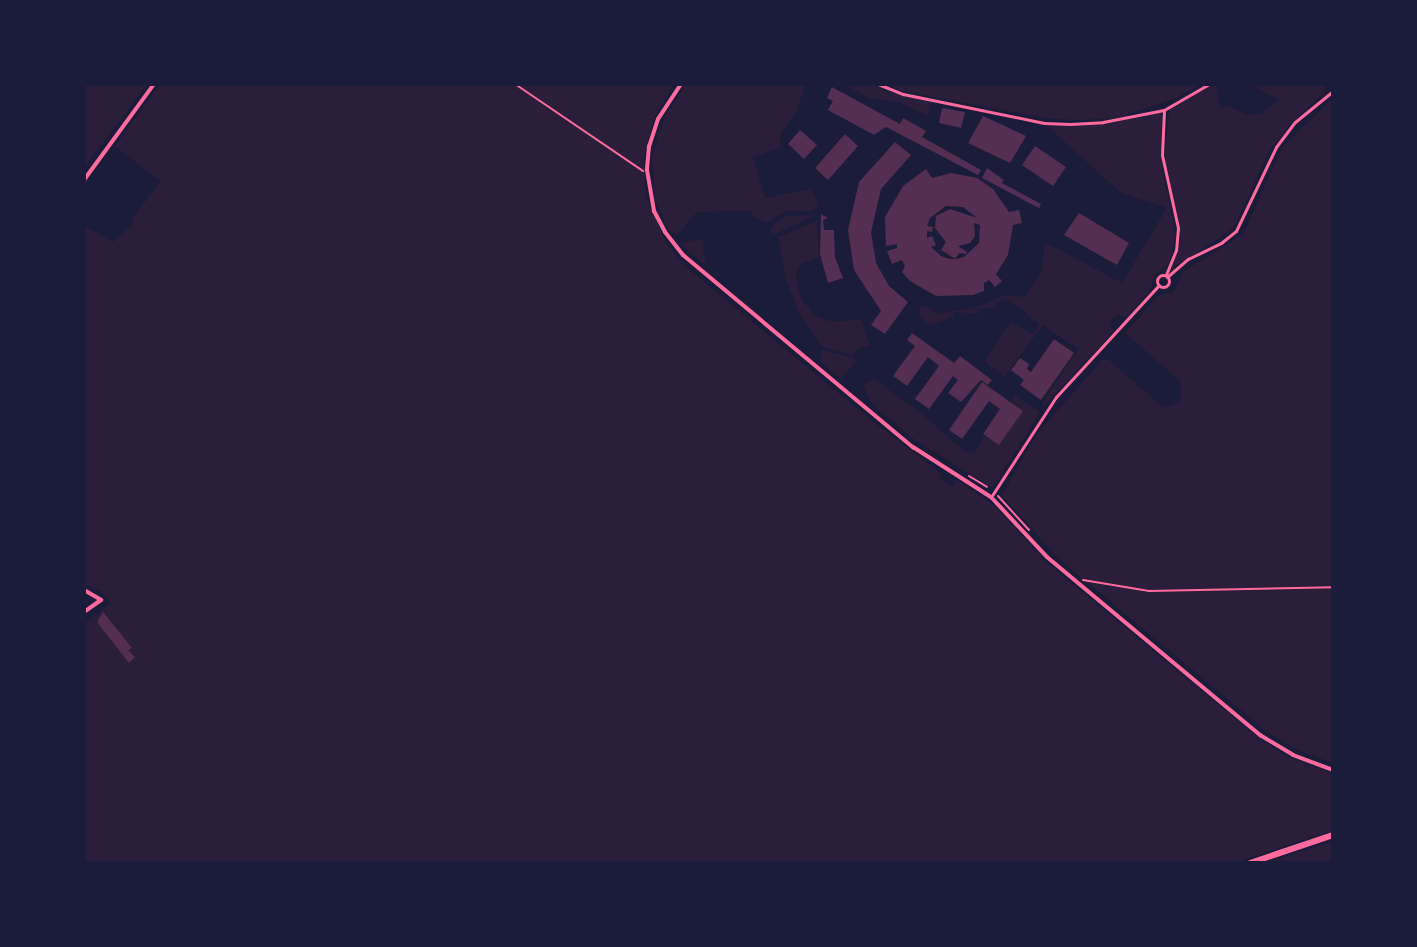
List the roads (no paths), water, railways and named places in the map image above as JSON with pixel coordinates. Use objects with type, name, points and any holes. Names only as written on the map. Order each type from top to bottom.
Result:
[{"type":"main road","points":[[1250,863],[1333,835]]},
{"type":"street","points":[[84,180],[154,84]]},
{"type":"street","points":[[681,84],[654,128],[647,173],[654,211],[683,255],[913,447],[993,495],[1047,557],[1260,735],[1293,755],[1333,770]]},
{"type":"street","points":[[878,84],[903,94],[1056,124],[1103,122],[1164,110],[1209,84]]},
{"type":"street","points":[[1159,285],[1157,278],[1166,276],[1188,259],[1221,243],[1236,231],[1276,147],[1295,122],[1333,91]]},
{"type":"street","points":[[993,495],[1056,397],[1159,285],[1167,285],[1166,276],[1176,250],[1178,228],[1162,155],[1164,110]]},
{"type":"street","points":[[84,590],[101,600],[84,612]]}]
